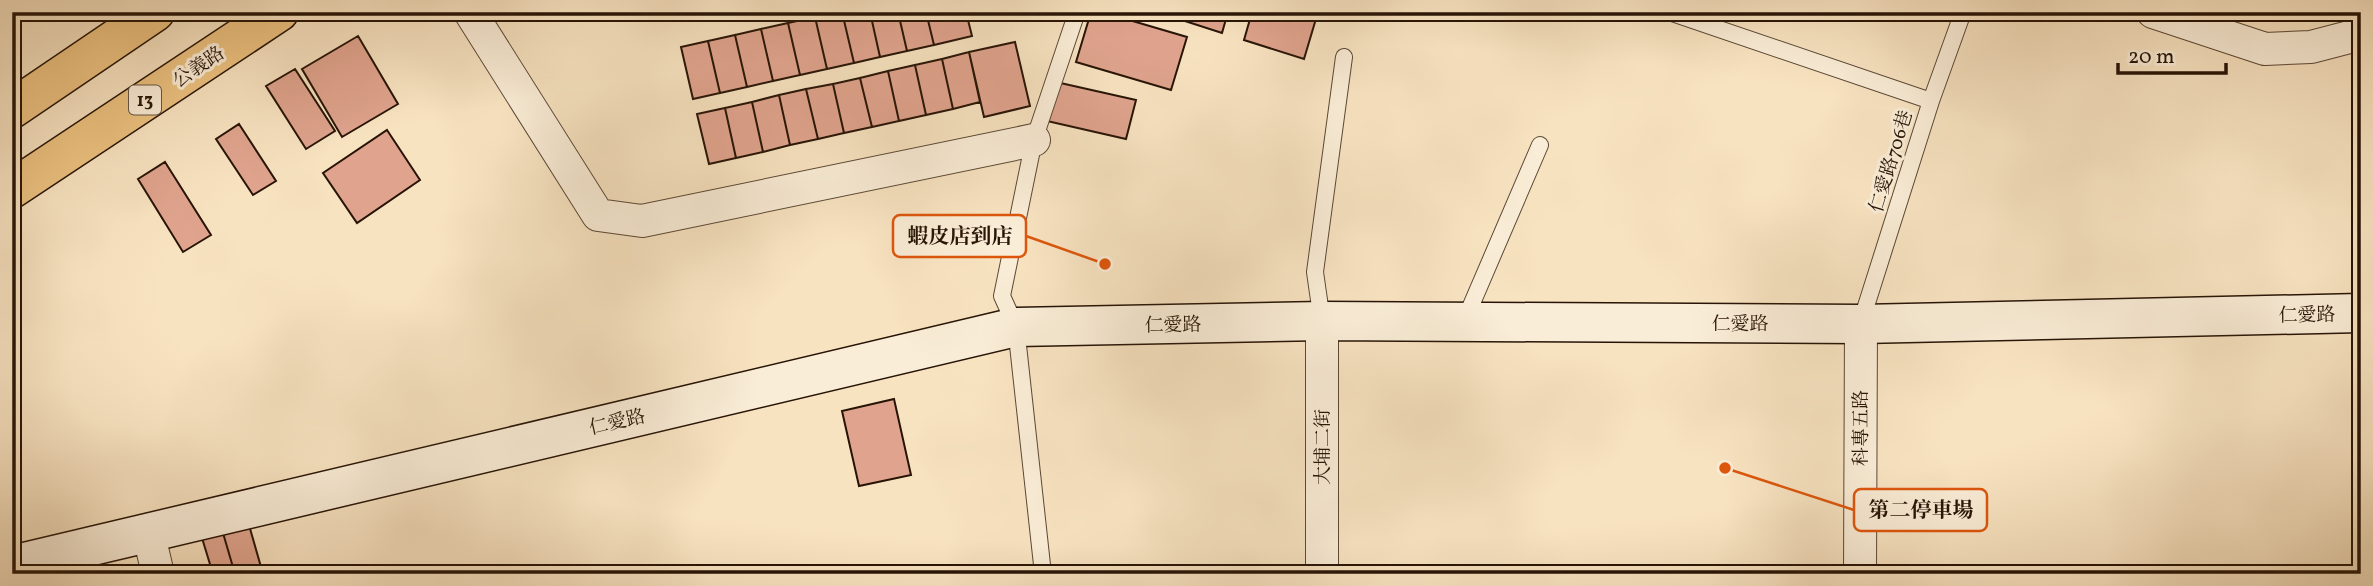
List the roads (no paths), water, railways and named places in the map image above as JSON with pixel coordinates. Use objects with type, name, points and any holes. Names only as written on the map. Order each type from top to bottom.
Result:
[{"type":"main road","points":[[12,109],[155,12]]},
{"type":"main road","name":"公義路","points":[[12,189],[279,12]]},
{"type":"street","points":[[470,12],[598,215],[642,221],[1034,140]]},
{"type":"street","points":[[2153,12],[2265,49],[2311,47],[2361,34]]},
{"type":"street","name":"仁愛路","points":[[12,565],[1016,327],[1322,321],[1861,324],[2361,313]]},
{"type":"street","name":"大埔二街","points":[[1322,321],[1322,574]]},
{"type":"street","name":"科專五路","points":[[1860,574],[1861,324]]},
{"type":"street","points":[[148,531],[158,574]]},
{"type":"lane","points":[[1043,574],[1016,327],[1002,296],[1034,140],[1077,12]]},
{"type":"lane","points":[[1668,12],[1931,101]]},
{"type":"lane","name":"仁愛路706巷","points":[[1861,324],[1931,101],[1963,12]]},
{"type":"lane","points":[[1322,321],[1315,272],[1344,57]]},
{"type":"lane","points":[[1464,321],[1540,145]]},
{"type":"place","name":"蝦皮店到店","points":[[1105,264]]},
{"type":"place","name":"第二停車場","points":[[1725,468]]}]
